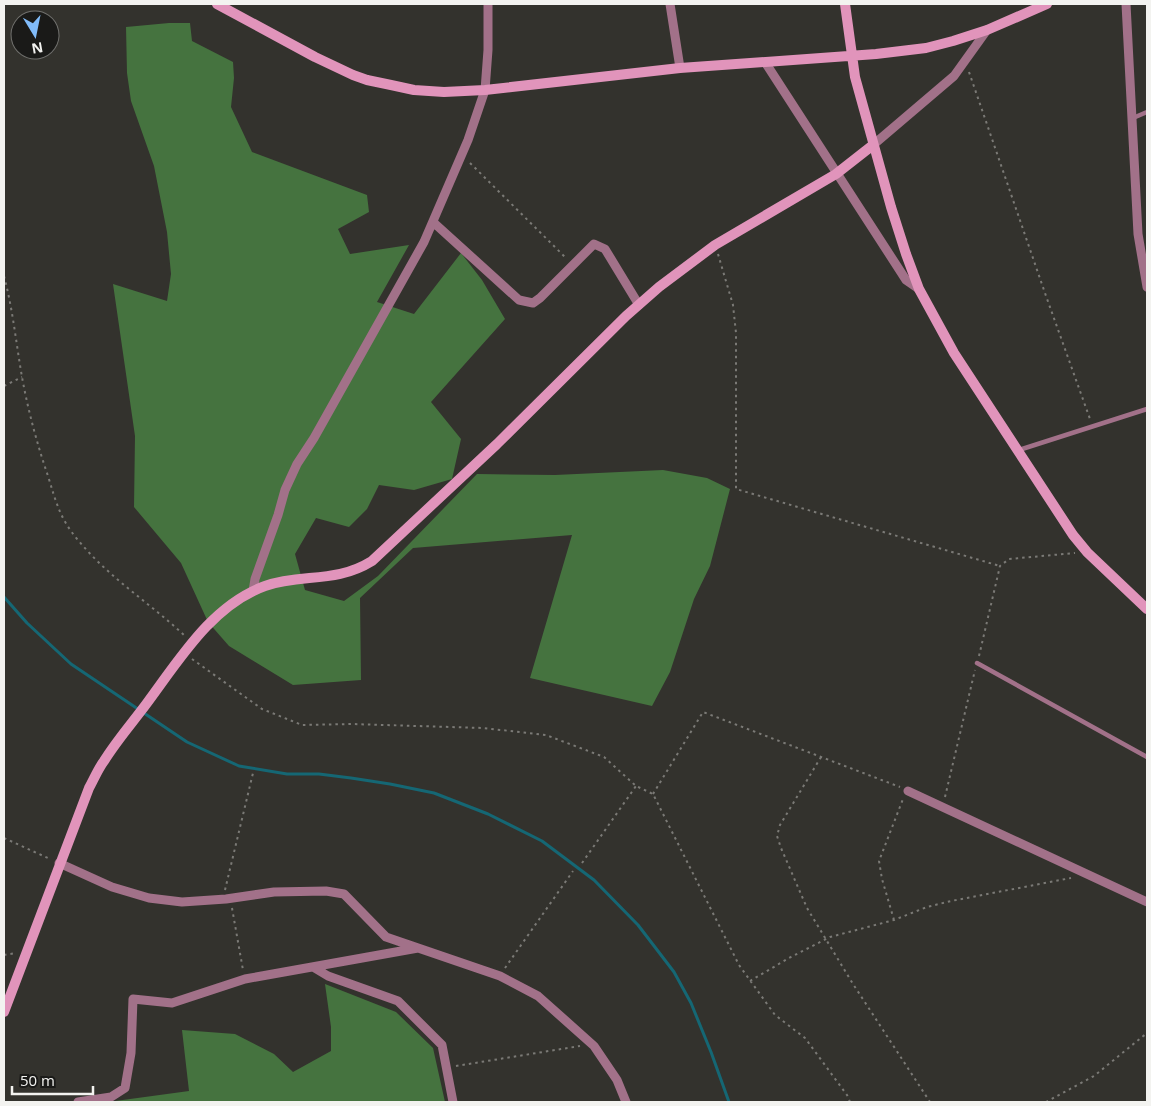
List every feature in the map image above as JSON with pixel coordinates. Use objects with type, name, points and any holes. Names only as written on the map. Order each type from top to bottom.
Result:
[{"type":"street","points":[[217,4],[336,68],[367,80],[414,90],[434,91],[485,90],[680,68],[851,56],[926,48],[987,30],[1047,4]]},
{"type":"street","points":[[254,591],[255,579],[285,490],[297,464],[314,438],[424,242],[461,155],[485,90],[488,50],[488,4]]},
{"type":"street","points":[[670,4],[680,68]]},
{"type":"street","points":[[845,4],[855,77],[873,145],[906,254],[920,289],[954,353],[1073,535],[1087,552],[1147,609]]},
{"type":"street","points":[[1126,4],[1138,234],[1147,287]]},
{"type":"street","points":[[4,1012],[89,788],[104,760],[202,630],[215,618],[254,591],[265,586],[291,580],[336,576],[360,569],[372,562],[497,444],[639,304],[715,245],[836,174],[873,145],[954,76],[987,30]]},
{"type":"street","points":[[765,62],[906,280],[920,289]]},
{"type":"street","points":[[432,222],[519,300],[533,303],[540,298],[594,244],[605,249],[639,304]]},
{"type":"street","points":[[908,790],[1147,902]]},
{"type":"street","points":[[59,863],[112,886],[149,898],[182,902],[228,899],[274,892],[344,894],[386,937],[500,976],[538,996],[592,1044],[617,1080],[626,1102]]},
{"type":"street","points":[[78,1102],[111,1097],[126,1088],[131,1053],[133,999],[172,1003],[245,980],[419,948]]},
{"type":"street","points":[[313,967],[328,976],[398,1001],[442,1045],[453,1102]]},
{"type":"lane","points":[[1132,118],[1147,112]]},
{"type":"lane","points":[[1018,451],[1147,409]]},
{"type":"lane","points":[[977,663],[1147,756]]},
{"type":"path","points":[[965,60],[1093,427]]},
{"type":"path","points":[[461,155],[573,265]]},
{"type":"path","points":[[715,245],[733,305],[736,333],[736,489],[1000,566]]},
{"type":"path","points":[[4,276],[11,303],[22,377],[38,446],[60,515],[78,540],[113,577],[170,622],[186,637],[188,648],[262,709],[302,725],[351,724],[483,728],[546,735],[604,757],[636,786],[653,794],[739,965],[774,1015],[805,1038],[850,1102]]},
{"type":"path","points":[[4,386],[22,377]]},
{"type":"path","points":[[942,806],[1000,566],[1009,559],[1087,552]]},
{"type":"path","points":[[653,794],[704,712],[908,790],[879,861],[882,879],[894,920]]},
{"type":"path","points":[[821,757],[780,825],[778,836],[783,853],[807,908],[930,1102]]},
{"type":"path","points":[[245,980],[225,887],[253,773]]},
{"type":"path","points":[[582,863],[636,786]]},
{"type":"path","points":[[4,838],[59,863]]},
{"type":"path","points":[[500,976],[573,871]]},
{"type":"path","points":[[750,981],[825,938],[894,920],[927,907],[951,901],[1090,875]]},
{"type":"path","points":[[1046,1102],[1094,1076],[1147,1033]]},
{"type":"path","points":[[447,1068],[592,1044]]},
{"type":"green space","points":[[190,23],[192,41],[233,62],[234,78],[231,107],[252,152],[367,195],[369,212],[338,229],[350,254],[409,245],[377,302],[414,314],[461,253],[482,280],[505,319],[431,402],[461,439],[452,479],[414,490],[379,485],[367,509],[349,527],[316,518],[295,554],[305,590],[344,601],[378,576],[477,474],[555,475],[663,470],[707,478],[730,489],[710,566],[694,599],[670,672],[652,706],[530,678],[572,535],[413,548],[360,598],[361,680],[293,685],[229,646],[208,622],[181,563],[134,507],[135,436],[113,284],[167,301],[171,274],[167,232],[154,166],[131,101],[127,73],[126,27]]},
{"type":"green space","points":[[325,984],[396,1012],[433,1048],[445,1102],[108,1102],[189,1091],[182,1030],[235,1034],[274,1054],[293,1072],[331,1051],[331,1027]]},
{"type":"waterway","points":[[4,597],[27,623],[71,664],[187,742],[239,766],[287,774],[319,774],[351,778],[434,793],[488,814],[542,841],[594,880],[638,925],[674,972],[691,1003],[729,1102]]}]
